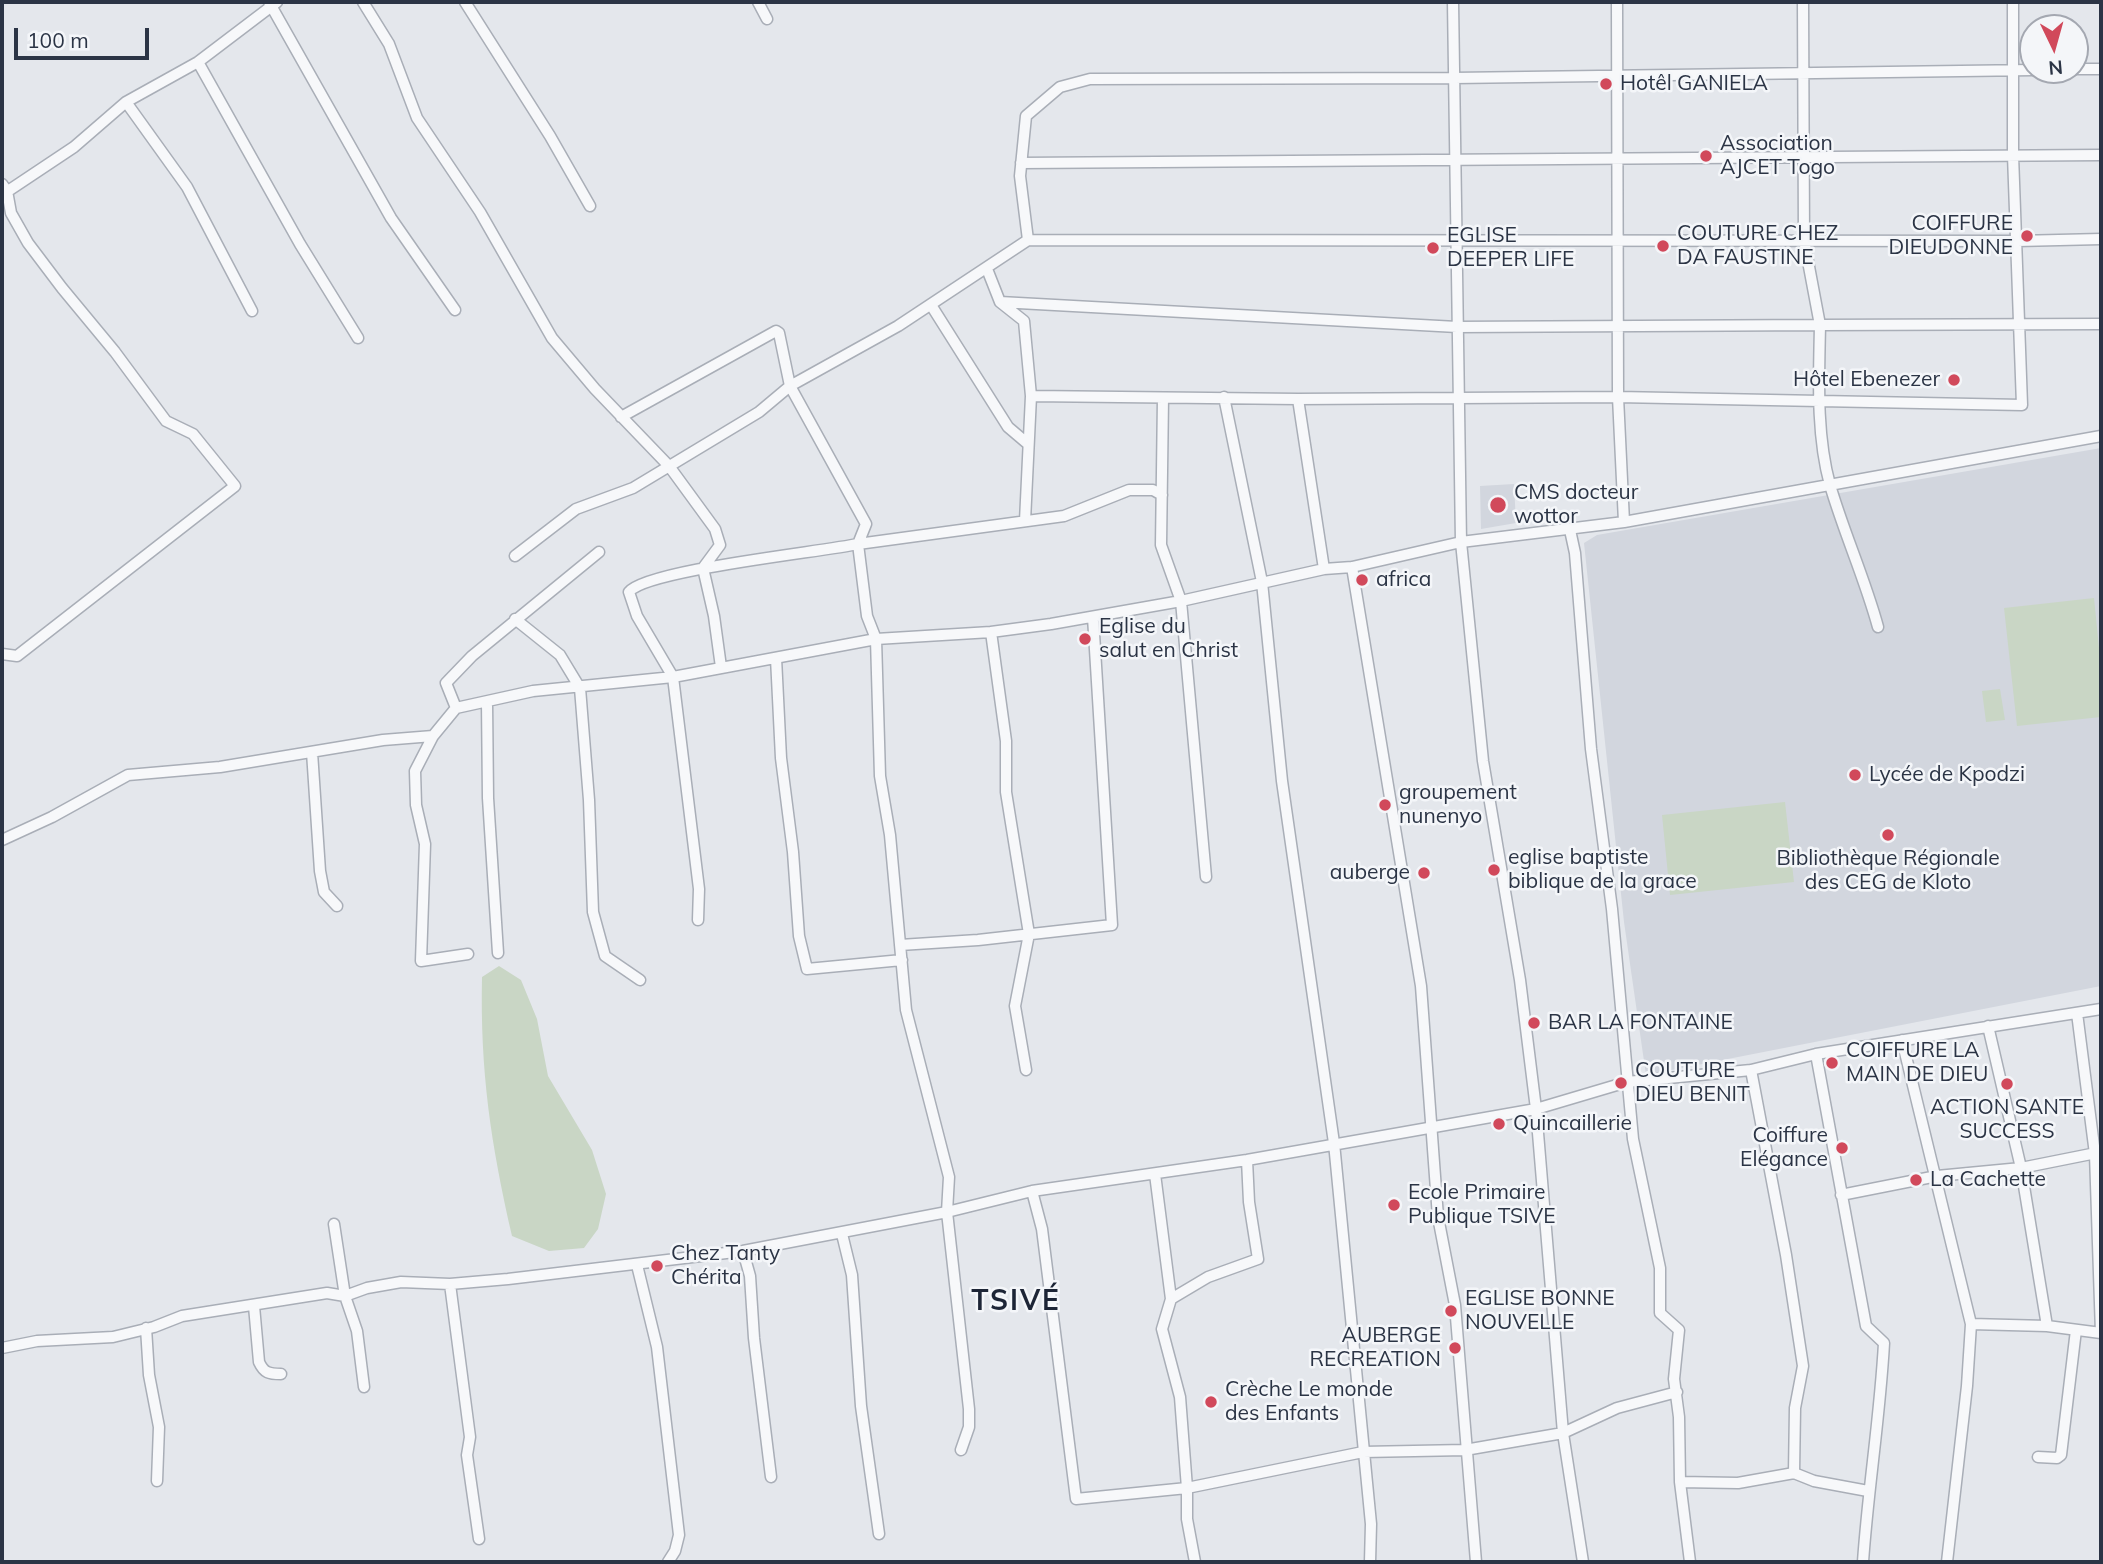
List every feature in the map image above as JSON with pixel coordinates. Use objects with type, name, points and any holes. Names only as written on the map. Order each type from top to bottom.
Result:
[{"type":"street","points":[[363,2],[389,44],[417,118],[480,212],[552,338],[621,417],[669,466],[720,537],[720,545],[703,568],[714,616],[721,667]]},
{"type":"street","points":[[465,2],[550,136],[590,206]]},
{"type":"street","points":[[758,2],[767,19]]},
{"type":"street","points":[[1453,2],[1461,542],[1483,761],[1520,980],[1536,1109],[1563,1433],[1583,1562]]},
{"type":"street","points":[[1617,2],[1618,397],[1624,522]]},
{"type":"street","points":[[1803,2],[1804,240],[1821,325],[1818,400],[1830,483],[1848,542],[1864,575],[1878,627]]},
{"type":"street","points":[[1031,396],[1298,399],[1618,397],[2022,405],[2013,155],[2014,2]]},
{"type":"street","points":[[2,654],[17,656],[235,486],[193,434],[166,421],[22,233],[3,190],[74,147],[126,102],[198,62],[273,3],[391,218],[455,310]]},
{"type":"street","points":[[198,62],[300,244],[358,338]]},
{"type":"street","points":[[1028,240],[1021,163],[1026,116],[1070,82],[1185,76],[1454,78],[2019,70]]},
{"type":"street","points":[[126,102],[187,187],[252,311]]},
{"type":"street","points":[[1021,163],[1805,155],[2101,155]]},
{"type":"street","points":[[515,556],[576,509],[633,488],[759,412],[790,386],[862,349],[1028,240],[2017,242],[2101,239]]},
{"type":"street","points":[[987,269],[1000,302],[1024,321],[1031,396],[1026,521]]},
{"type":"street","points":[[1000,302],[1457,327],[2101,324]]},
{"type":"street","points":[[931,305],[1008,427],[1028,444]]},
{"type":"street","points":[[621,417],[699,376],[771,331],[779,333],[790,386],[866,524],[864,535],[858,544],[867,616],[876,639],[880,776],[890,835],[906,1010],[949,1177],[947,1212],[969,1409],[969,1427],[961,1450]]},
{"type":"street","points":[[1224,397],[1262,582],[1282,781],[1334,1143],[1371,1524],[1370,1562]]},
{"type":"street","points":[[1163,398],[1161,545],[1181,601],[1206,877]]},
{"type":"street","points":[[1298,399],[1324,569]]},
{"type":"street","points":[[468,954],[421,961],[425,844],[416,805],[415,771],[433,736],[456,708],[533,691],[673,677],[876,639],[991,632],[1093,617],[1181,601],[1324,569],[1352,567],[1461,542],[1624,522],[2101,436]]},
{"type":"street","points":[[698,920],[699,889],[673,677],[636,616],[629,593],[633,587],[703,568],[1064,516],[1129,490],[1153,490],[1163,495]]},
{"type":"street","points":[[1570,530],[1576,552],[1591,748],[1612,909],[1633,1139],[1660,1268],[1660,1313],[1679,1330],[1674,1365],[1680,1482],[1690,1562]]},
{"type":"street","points":[[456,708],[446,683],[472,656],[515,619],[599,552]]},
{"type":"street","points":[[1352,567],[1421,986],[1438,1217],[1455,1305],[1476,1562]]},
{"type":"street","points":[[900,945],[1112,925],[1093,617]]},
{"type":"street","points":[[515,619],[560,655],[580,688],[589,800],[593,912],[605,956],[640,980]]},
{"type":"street","points":[[991,632],[1006,741],[1006,792],[1029,933],[1015,1006],[1026,1070]]},
{"type":"street","points":[[776,658],[781,758],[793,852],[799,936],[807,969],[902,960]]},
{"type":"street","points":[[487,702],[488,797],[498,953]]},
{"type":"street","points":[[2,839],[52,817],[128,775],[220,767],[433,736]]},
{"type":"street","points":[[312,752],[320,871],[324,892],[337,906]]},
{"type":"street","points":[[2,1348],[37,1341],[113,1336],[182,1316],[327,1293],[345,1296],[366,1288],[401,1282],[450,1284],[743,1251],[842,1234],[1032,1191],[1247,1160],[1536,1109],[1627,1082],[1751,1070],[1815,1054],[2101,1009]]},
{"type":"street","points":[[1971,1324],[2047,1326],[2101,1333],[2098,1153],[2077,1013]]},
{"type":"street","points":[[1988,1026],[2021,1168],[2047,1326]]},
{"type":"street","points":[[1902,1040],[1971,1324],[1968,1386],[1947,1562]]},
{"type":"street","points":[[1815,1054],[1866,1326],[1884,1343],[1877,1447],[1868,1491],[1863,1562]]},
{"type":"street","points":[[1751,1070],[1786,1255],[1803,1366],[1795,1408],[1794,1473]]},
{"type":"street","points":[[1841,1195],[1937,1176],[2021,1168],[2098,1153]]},
{"type":"street","points":[[1171,1299],[1208,1277],[1258,1259],[1249,1202],[1247,1160]]},
{"type":"street","points":[[1155,1174],[1171,1299],[1162,1329],[1180,1397],[1187,1488],[1186,1519],[1195,1562]]},
{"type":"street","points":[[1032,1191],[1042,1229],[1076,1499],[1187,1488],[1363,1452],[1465,1450],[1563,1433],[1617,1408],[1677,1392]]},
{"type":"street","points":[[334,1224],[345,1296],[357,1331],[364,1387]]},
{"type":"street","points":[[842,1234],[852,1275],[861,1406],[878,1535]]},
{"type":"street","points":[[743,1251],[750,1276],[754,1338],[771,1477]]},
{"type":"street","points":[[637,1265],[657,1347],[679,1535],[676,1551],[668,1562]]},
{"type":"street","points":[[450,1284],[468,1416],[470,1437],[467,1455],[479,1539]]},
{"type":"street","points":[[254,1306],[262,1370],[270,1374],[281,1374]]},
{"type":"street","points":[[146,1328],[149,1375],[159,1427],[157,1481]]},
{"type":"street","points":[[2038,1457],[2057,1458],[2061,1455],[2076,1331]]},
{"type":"street","points":[[1680,1482],[1738,1483],[1794,1473],[1814,1481],[1868,1491]]},
{"type":"shaded area","name":"Lycée de Kpodzi","points":[[2101,448],[2101,986],[1646,1075],[1624,922],[1584,543],[1597,535]]},
{"type":"shaded area","name":"CMS docteur wottor","points":[[1514,484],[1516,523],[1481,529],[1480,486]]},
{"type":"green space","points":[[2094,598],[2101,668],[2101,717],[2017,726],[2004,608]]},
{"type":"green space","points":[[2000,689],[2005,720],[1986,722],[1982,691]]},
{"type":"green space","points":[[1785,802],[1794,882],[1670,895],[1662,815]]},
{"type":"green space","points":[[499,966],[521,980],[537,1019],[548,1076],[592,1150],[606,1194],[598,1229],[584,1248],[549,1251],[512,1236],[488,1108],[483,1045],[482,977]]},
{"type":"place","name":"Hotêl GANIELA","points":[[1606,84]]},
{"type":"place","name":"Association AJCET Togo","points":[[1706,156]]},
{"type":"place","name":"COIFFURE DIEUDONNE","points":[[2027,236]]},
{"type":"place","name":"COUTURE CHEZ DA FAUSTINE","points":[[1663,246]]},
{"type":"place","name":"EGLISE DEEPER LIFE","points":[[1433,248]]},
{"type":"place","name":"Hôtel Ebenezer","points":[[1954,380]]},
{"type":"place","name":"CMS docteur wottor","points":[[1498,505]]},
{"type":"place","name":"africa","points":[[1362,580]]},
{"type":"place","name":"Eglise du salut en Christ","points":[[1085,639]]},
{"type":"place","name":"Lycée de Kpodzi","points":[[1855,775]]},
{"type":"place","name":"groupement nunenyo","points":[[1385,805]]},
{"type":"place","name":"Bibliothèque Régionale des CEG de Kloto","points":[[1888,835]]},
{"type":"place","name":"eglise baptiste biblique de la grace","points":[[1494,870]]},
{"type":"place","name":"auberge","points":[[1424,873]]},
{"type":"place","name":"BAR LA FONTAINE","points":[[1534,1023]]},
{"type":"place","name":"COIFFURE LA MAIN DE DIEU","points":[[1832,1063]]},
{"type":"place","name":"COUTURE DIEU BENIT","points":[[1621,1083]]},
{"type":"place","name":"ACTION SANTE SUCCESS","points":[[2007,1084]]},
{"type":"place","name":"Quincaillerie","points":[[1499,1124]]},
{"type":"place","name":"Coiffure Elégance","points":[[1842,1148]]},
{"type":"place","name":"La Cachette","points":[[1916,1180]]},
{"type":"place","name":"Ecole Primaire Publique TSIVE","points":[[1394,1205]]},
{"type":"place","name":"Chez Tanty Chérita","points":[[657,1266]]},
{"type":"place","name":"EGLISE BONNE NOUVELLE","points":[[1451,1311]]},
{"type":"place","name":"AUBERGE RECREATION","points":[[1455,1348]]},
{"type":"place","name":"Crèche Le monde des Enfants","points":[[1211,1402]]},
{"type":"district","name":"TSIVÉ","points":[[1016,1302]]}]
